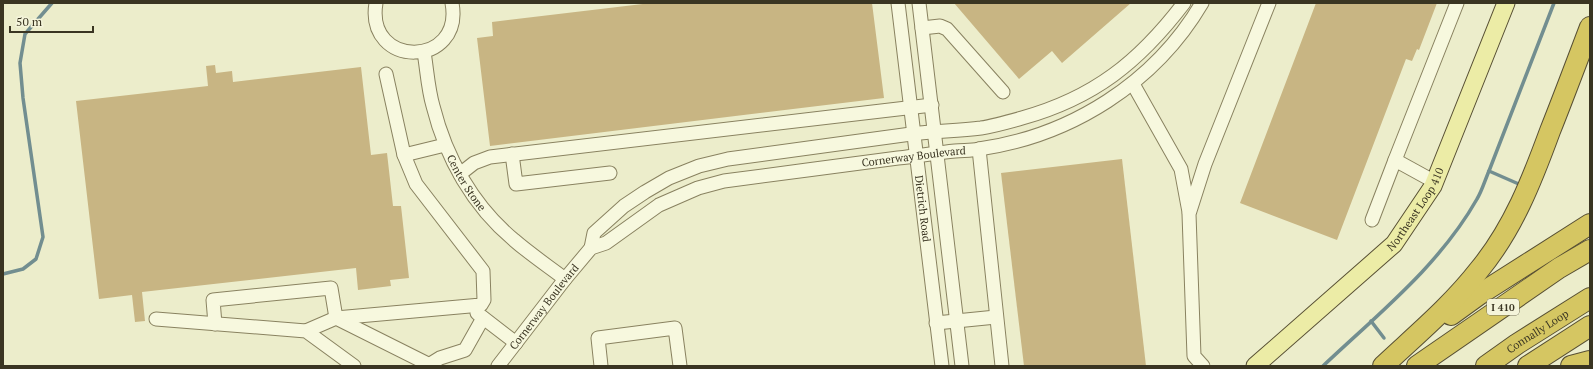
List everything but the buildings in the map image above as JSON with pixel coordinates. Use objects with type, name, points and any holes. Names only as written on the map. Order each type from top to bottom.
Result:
[{"type":"highway","points":[[1387,362],[1451,302],[1480,270],[1505,234],[1531,183],[1590,26]]},
{"type":"highway","points":[[1387,362],[1480,294],[1590,224]]},
{"type":"highway","name":"I 410","points":[[1417,366],[1559,268],[1590,250]]},
{"type":"highway","name":"Connally Loop","points":[[1486,366],[1517,344],[1590,298]]},
{"type":"highway","points":[[1528,366],[1590,326]]},
{"type":"highway","points":[[1571,366],[1590,361]]},
{"type":"main road","name":"Northeast Loop 410","points":[[1256,366],[1394,244],[1435,182],[1506,3]]},
{"type":"street","points":[[376,3],[375,17],[378,30],[386,42],[397,50],[410,53],[424,52],[435,47],[444,39],[451,28],[454,16],[452,3]]},
{"type":"street","name":"Dietrich Road","points":[[898,3],[942,366]]},
{"type":"street","name":"Dietrich Road","points":[[919,3],[962,366]]},
{"type":"street","name":"Cornerway Boulevard","points":[[498,366],[565,279],[591,248],[594,233],[624,206],[669,178],[698,166],[728,159],[914,134],[988,126],[1034,114],[1067,103],[1102,83],[1126,66],[1149,45],[1184,3]]},
{"type":"street","name":"Cornerway Boulevard","points":[[591,248],[606,243],[659,205],[698,188],[740,179],[937,153],[979,149],[1011,142],[1053,129],[1090,113],[1133,84],[1171,47],[1190,23],[1202,3]]},
{"type":"street","points":[[1190,214],[1205,164],[1269,3]]},
{"type":"street","points":[[1372,220],[1457,3]]},
{"type":"street","points":[[922,28],[940,26],[947,29],[1003,92]]},
{"type":"street","name":"Center Stone","points":[[424,52],[432,105],[445,145],[460,174],[477,201],[494,222],[514,240],[565,279]]},
{"type":"street","points":[[156,319],[306,331],[336,318],[481,305],[484,300],[483,271],[416,184],[404,155],[386,74]]},
{"type":"street","points":[[1133,84],[1181,169],[1190,214],[1194,356],[1203,366]]},
{"type":"street","points":[[460,174],[474,163],[490,157],[932,105]]},
{"type":"street","points":[[404,155],[445,145]]},
{"type":"street","points":[[979,149],[1002,366]]},
{"type":"street","points":[[512,154],[516,184],[610,173]]},
{"type":"street","points":[[1395,160],[1435,182]]},
{"type":"street","points":[[215,324],[213,300],[331,288],[336,318]]},
{"type":"street","points":[[468,306],[516,343]]},
{"type":"street","points":[[936,323],[996,316]]},
{"type":"street","points":[[336,318],[428,365],[465,350],[484,318]]},
{"type":"street","points":[[601,366],[598,338],[676,328],[680,366]]},
{"type":"street","points":[[306,331],[354,366]]},
{"type":"waterway","points":[[3,274],[23,269],[36,259],[43,237],[23,98],[20,63],[25,34],[52,3]]},
{"type":"waterway","points":[[1323,366],[1386,308],[1426,268],[1462,223],[1482,189],[1554,3]]},
{"type":"waterway","points":[[1489,171],[1521,185]]},
{"type":"waterway","points":[[1371,321],[1384,338]]}]
